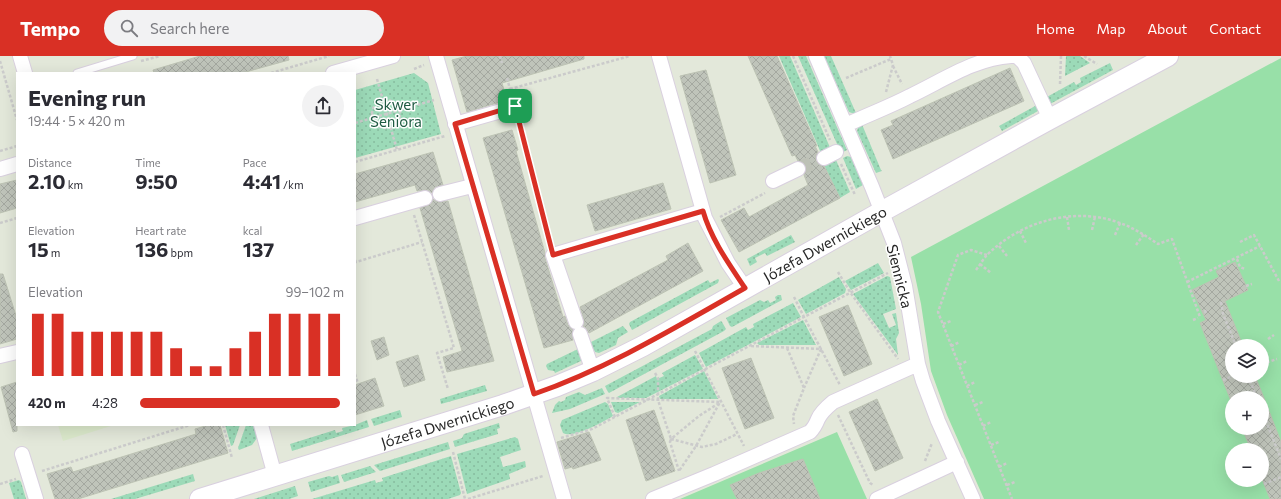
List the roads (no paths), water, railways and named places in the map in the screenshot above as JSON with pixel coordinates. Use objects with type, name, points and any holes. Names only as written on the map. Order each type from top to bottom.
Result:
[{"type":"street","points":[[20,56],[26,72]]},
{"type":"street","points":[[336,72],[371,59],[392,56]]},
{"type":"street","points":[[436,56],[472,186],[564,499]]},
{"type":"street","points":[[659,56],[705,217],[728,263],[745,288]]},
{"type":"street","name":"Siennicka","points":[[816,56],[872,186],[894,243],[905,286],[918,364],[923,381],[938,421],[973,499]]},
{"type":"street","points":[[846,125],[988,60],[1013,56],[1018,57],[1024,63],[1050,119]]},
{"type":"street","name":"Józefa Dwernickiego","points":[[200,499],[497,407],[592,371],[643,346],[881,212],[1168,56]]},
{"type":"street","points":[[455,124],[515,106]]},
{"type":"street","points":[[0,169],[16,164]]},
{"type":"street","points":[[773,181],[798,169]]},
{"type":"street","points":[[440,194],[472,186]]},
{"type":"street","points":[[356,218],[425,198]]},
{"type":"street","points":[[592,371],[553,255],[705,217]]},
{"type":"street","points":[[0,356],[16,352]]},
{"type":"street","points":[[653,499],[795,440],[810,432],[817,424],[818,419],[825,408],[833,402],[918,364]]},
{"type":"street","points":[[260,426],[275,476]]},
{"type":"street","points":[[22,454],[36,499]]},
{"type":"street","points":[[878,498],[957,462]]},
{"type":"lane","points":[[80,72],[133,56]]},
{"type":"tunnel","points":[[798,169],[824,158]]},
{"type":"park label","name":"Skwer Seniora","points":[[396,112]]}]
